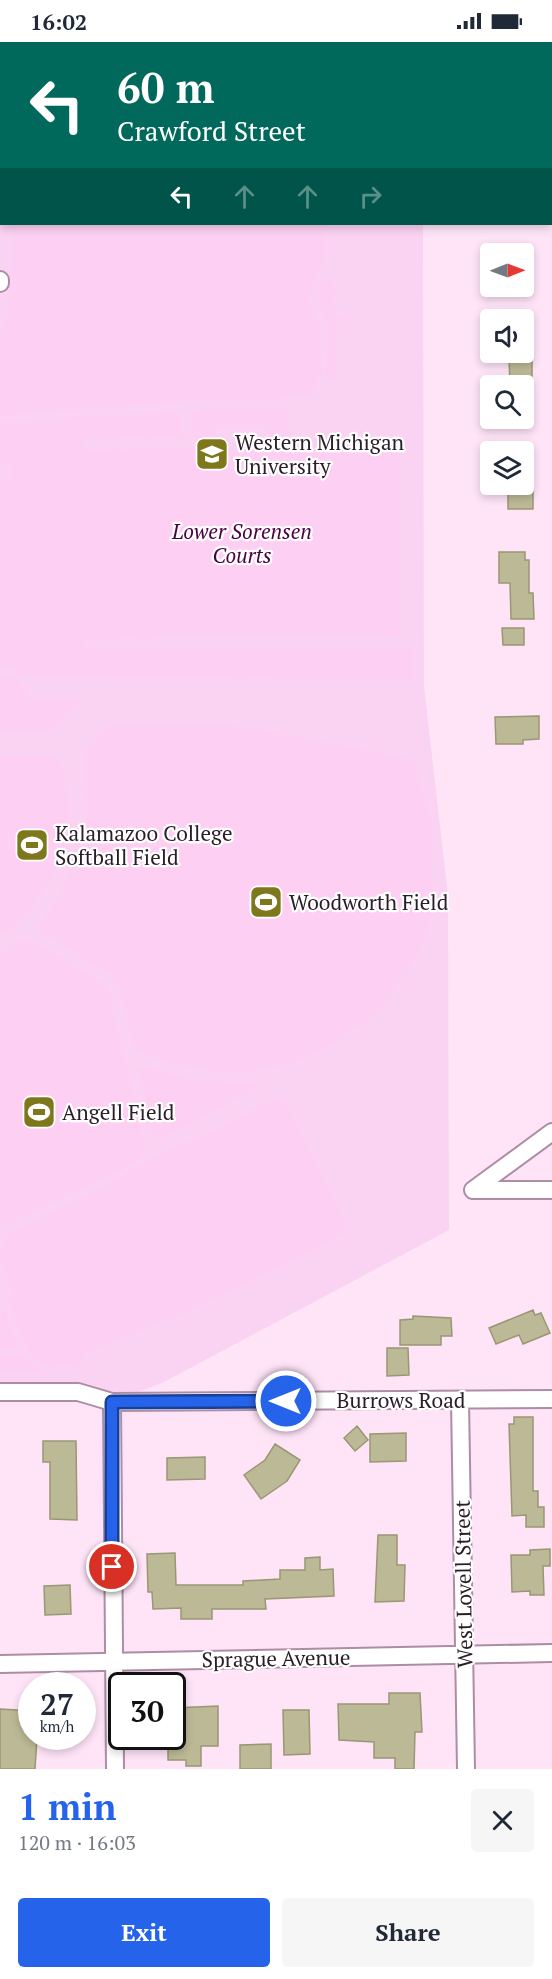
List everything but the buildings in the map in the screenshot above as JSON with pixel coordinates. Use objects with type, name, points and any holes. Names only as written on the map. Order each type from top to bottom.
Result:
[{"type":"street","points":[[552,1132],[473,1190],[552,1190]]},
{"type":"street","name":"Burrows Road","points":[[0,1392],[78,1392],[112,1402],[552,1400]]},
{"type":"street","name":"West Lovell Street","points":[[460,1400],[466,1769]]},
{"type":"street","points":[[112,1402],[115,1769]]},
{"type":"street","name":"Sprague Avenue","points":[[0,1664],[552,1653]]},
{"type":"shaded area","points":[[0,225],[423,225],[424,686],[448,895],[449,1230],[162,1383],[112,1402],[0,1392]]},
{"type":"green space","points":[[13,225],[326,225],[325,263],[313,284],[309,302],[321,330],[322,370],[311,397],[184,402],[0,416],[0,335],[9,306]]},
{"type":"green space","points":[[334,278],[335,316],[348,317],[350,320],[335,323],[335,381],[329,382],[324,376],[328,346],[326,321],[318,295],[323,279]]},
{"type":"green space","points":[[288,406],[288,436],[266,437],[265,426],[215,427],[214,437],[192,437],[191,412],[194,410]]},
{"type":"green space","name":"Lower Sorensen Courts","points":[[180,411],[183,438],[85,439],[84,450],[399,446],[400,636],[84,639],[84,647],[413,647],[414,680],[16,676],[32,699],[83,700],[46,734],[0,734],[0,676],[15,676],[15,668],[0,668],[0,479],[11,479],[11,464],[5,465],[0,461],[0,422]]},
{"type":"green space","name":"Woodworth Field","points":[[113,722],[222,722],[413,759],[431,819],[432,912],[422,943],[405,975],[365,1020],[336,1042],[306,1057],[273,1068],[239,1072],[205,1070],[170,1063],[134,1050],[119,984],[110,975],[40,932],[38,926],[59,897],[78,850],[87,845],[85,751]]},
{"type":"green space","name":"Kalamazoo College Softball Field","points":[[0,756],[57,756],[66,781],[69,806],[68,831],[51,879],[37,901],[20,920],[0,936]]},
{"type":"green space","points":[[23,939],[42,946],[104,983],[109,989],[146,1149],[140,1158],[126,1168],[0,1228],[0,952]]},
{"type":"green space","points":[[137,1067],[149,1067],[194,1080],[259,1083],[260,1086],[159,1141],[153,1135]]},
{"type":"green space","points":[[275,1098],[284,1101],[345,1221],[344,1233],[284,1266],[177,1316],[97,1348],[85,1355],[79,1370],[73,1365],[46,1367],[27,1351],[10,1310],[14,1307],[13,1304],[8,1305],[6,1299],[14,1296],[0,1260],[4,1236],[97,1190],[176,1144],[186,1140],[190,1142]]},
{"type":"green space","points":[[1,1301],[19,1347],[18,1348],[0,1348]]},
{"type":"green space","points":[[0,1354],[23,1355],[46,1373],[0,1373]]},
{"type":"place","name":"Western Michigan University","points":[[212,454]]},
{"type":"place","name":"Kalamazoo College Softball Field","points":[[32,845]]},
{"type":"place","name":"Woodworth Field","points":[[266,902]]},
{"type":"place","name":"Angell Field","points":[[39,1112]]},
{"type":"route","points":[[112,1567],[112,1402],[286,1401]]}]
